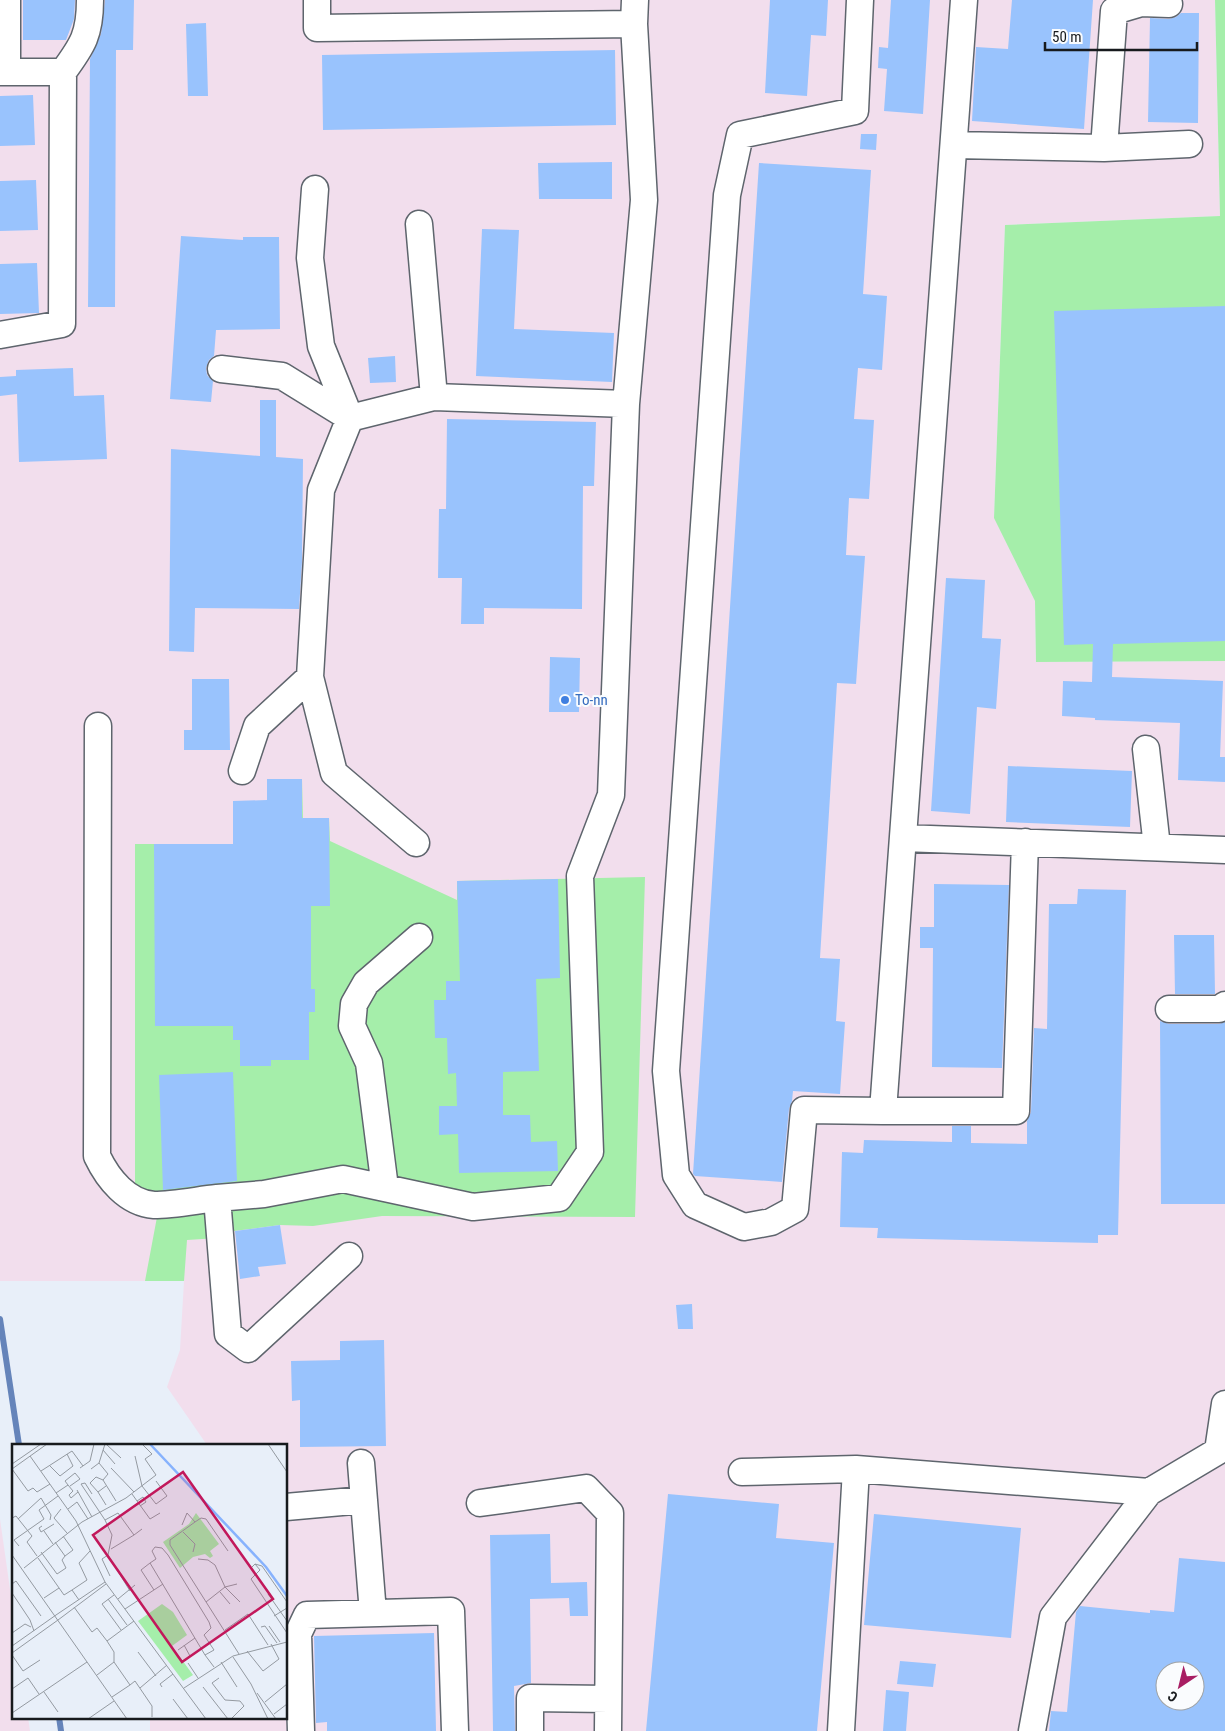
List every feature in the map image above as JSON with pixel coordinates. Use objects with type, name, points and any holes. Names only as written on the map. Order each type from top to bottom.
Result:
[{"type":"lane","points":[[7,0],[4,72],[63,72]]},
{"type":"lane","points":[[0,335],[62,324],[63,72],[80,50],[90,23],[90,0]]},
{"type":"lane","points":[[98,726],[97,1156],[104,1172],[116,1186],[134,1199],[153,1205],[264,1194],[343,1179],[473,1206],[559,1198],[590,1152],[580,876],[611,795],[626,404],[644,200],[635,12],[317,28],[317,0]]},
{"type":"lane","points":[[860,0],[855,111],[740,135],[727,195],[666,1071],[676,1175],[694,1206],[744,1227],[771,1222],[795,1209],[804,1110],[1016,1112],[1025,842]]},
{"type":"lane","points":[[883,1111],[964,0]]},
{"type":"lane","points":[[1104,148],[1114,11],[1141,3],[1169,4]]},
{"type":"lane","points":[[954,145],[1104,148],[1189,144]]},
{"type":"lane","points":[[315,189],[310,258],[321,346],[350,418],[321,490],[310,677],[334,773],[416,843]]},
{"type":"lane","points":[[418,224],[434,397]]},
{"type":"lane","points":[[221,369],[282,376],[350,418],[434,397],[626,404]]},
{"type":"lane","points":[[242,772],[257,726],[310,677]]},
{"type":"lane","points":[[1146,749],[1157,847]]},
{"type":"lane","points":[[903,838],[1225,850]]},
{"type":"lane","points":[[385,1188],[369,1063],[352,1026],[354,1004],[366,983],[419,937]]},
{"type":"lane","points":[[1169,1009],[1219,1009],[1225,1005]]},
{"type":"lane","points":[[217,1198],[228,1334],[248,1349],[348,1256]]},
{"type":"lane","points":[[1032,1731],[1053,1617],[1149,1492],[1222,1452],[1225,1404]]},
{"type":"lane","points":[[361,1463],[374,1613]]},
{"type":"lane","points":[[742,1472],[856,1469],[1149,1492]]},
{"type":"lane","points":[[841,1731],[856,1469]]},
{"type":"lane","points":[[480,1502],[586,1488],[610,1513],[608,1731]]},
{"type":"lane","points":[[288,1507],[364,1500]]},
{"type":"lane","points":[[302,1731],[298,1634],[307,1615],[451,1611],[455,1731]]},
{"type":"lane","points":[[530,1731],[530,1698],[608,1699]]},
{"type":"shaded area","points":[[0,0],[1215,0],[1220,216],[1005,225],[994,517],[1035,601],[1036,662],[1225,661],[1225,1731],[150,1731],[150,1718],[288,1718],[288,1444],[206,1444],[167,1387],[180,1350],[184,1281],[0,1281]]},
{"type":"shaded area","points":[[0,1519],[12,1603],[12,1718],[28,1718],[30,1731],[0,1731]]},
{"type":"green space","points":[[1215,0],[1225,0],[1225,661],[1036,662],[1035,601],[994,518],[1005,225],[1220,216]]},
{"type":"green space","points":[[267,779],[302,779],[303,818],[329,818],[330,841],[457,900],[457,881],[645,877],[635,1217],[382,1216],[313,1226],[280,1225],[234,1231],[234,1237],[187,1240],[184,1281],[145,1281],[157,1217],[135,1187],[135,844],[233,844],[267,839]]},
{"type":"building","points":[[23,0],[75,0],[74,19],[66,40],[23,40]]},
{"type":"building","points":[[105,0],[134,0],[133,50],[116,50],[115,307],[88,307],[90,59],[101,34]]},
{"type":"building","points":[[770,0],[828,0],[826,36],[811,35],[807,96],[765,93]]},
{"type":"building","points":[[891,0],[930,0],[923,114],[884,111],[887,69],[878,68],[879,47],[888,48]]},
{"type":"building","points":[[1012,0],[1093,0],[1084,129],[972,121],[976,47],[1008,49]]},
{"type":"building","points":[[1181,13],[1199,13],[1198,123],[1148,122],[1150,18],[1169,19]]},
{"type":"building","points":[[206,23],[208,96],[188,96],[186,24]]},
{"type":"building","points":[[615,50],[616,125],[323,130],[322,55]]},
{"type":"building","points":[[33,95],[35,145],[0,146],[0,96]]},
{"type":"building","points":[[861,134],[877,134],[876,150],[860,149]]},
{"type":"building","points":[[612,162],[612,199],[539,199],[538,163]]},
{"type":"building","points":[[759,163],[871,170],[863,294],[887,296],[882,370],[858,368],[854,419],[874,420],[869,499],[849,498],[846,555],[865,556],[856,684],[837,683],[820,958],[840,959],[836,1021],[845,1022],[840,1094],[793,1091],[789,1109],[782,1182],[695,1176],[693,1174]]},
{"type":"building","points":[[36,180],[38,230],[0,231],[0,181]]},
{"type":"building","points":[[482,229],[519,230],[514,329],[614,333],[612,382],[476,376]]},
{"type":"building","points":[[181,236],[243,240],[243,237],[279,237],[280,329],[216,330],[214,356],[209,360],[206,368],[207,375],[213,381],[211,402],[170,399]]},
{"type":"building","points":[[37,263],[39,313],[0,314],[0,264]]},
{"type":"building","points":[[1225,306],[1225,641],[1113,644],[1112,677],[1223,681],[1220,757],[1225,757],[1225,782],[1178,780],[1180,723],[1095,720],[1095,718],[1062,716],[1063,681],[1092,682],[1093,644],[1064,645],[1054,311]]},
{"type":"building","points":[[395,356],[396,382],[370,383],[368,358]]},
{"type":"building","points":[[73,368],[74,396],[104,395],[107,459],[19,462],[17,394],[0,396],[0,377],[16,376],[16,370]]},
{"type":"building","points":[[260,400],[276,400],[276,457],[303,459],[302,562],[299,609],[195,608],[194,652],[169,651],[171,449],[260,456]]},
{"type":"building","points":[[447,419],[596,422],[594,486],[583,486],[582,609],[484,608],[484,624],[461,624],[462,578],[438,578],[439,509],[446,509]]},
{"type":"building","points":[[946,578],[985,580],[982,638],[1001,639],[996,709],[977,707],[970,814],[931,811]]},
{"type":"building","points":[[550,657],[580,658],[579,712],[549,712]]},
{"type":"building","points":[[192,679],[229,679],[230,750],[184,750],[184,730],[192,730]]},
{"type":"building","points":[[1008,766],[1132,771],[1130,827],[1006,822]]},
{"type":"building","points":[[267,779],[302,779],[302,818],[329,818],[330,906],[311,906],[311,989],[315,989],[315,1012],[309,1012],[309,1060],[271,1060],[271,1066],[240,1066],[240,1040],[233,1040],[233,1026],[155,1026],[154,844],[233,844],[233,801],[267,800]]},
{"type":"building","points":[[558,879],[560,978],[536,979],[539,1071],[503,1072],[503,1115],[530,1115],[531,1142],[557,1141],[558,1171],[459,1173],[458,1134],[439,1135],[439,1106],[457,1106],[456,1073],[448,1074],[447,1038],[435,1038],[434,1000],[446,1000],[446,981],[460,981],[457,881]]},
{"type":"building","points":[[934,884],[1009,885],[1002,1068],[932,1067],[933,948],[920,948],[920,927],[934,927]]},
{"type":"building","points":[[1078,889],[1126,890],[1118,1235],[1098,1235],[1098,1243],[877,1238],[878,1228],[840,1227],[842,1152],[863,1153],[864,1140],[952,1142],[952,1126],[971,1126],[971,1143],[1027,1144],[1027,1121],[1031,1112],[1034,1028],[1047,1029],[1049,904],[1077,904]]},
{"type":"building","points":[[1174,935],[1214,935],[1215,994],[1175,994]]},
{"type":"building","points":[[1160,1021],[1169,1024],[1219,1024],[1225,1022],[1225,1204],[1161,1204]]},
{"type":"building","points":[[233,1072],[237,1181],[163,1190],[159,1075]]},
{"type":"building","points":[[280,1225],[286,1264],[258,1267],[260,1276],[240,1279],[235,1231]]},
{"type":"building","points":[[692,1304],[693,1329],[678,1329],[676,1305]]},
{"type":"building","points":[[384,1340],[386,1446],[300,1447],[300,1400],[292,1401],[291,1361],[340,1360],[340,1341]]},
{"type":"building","points":[[668,1494],[779,1504],[776,1538],[834,1543],[817,1731],[646,1731]]},
{"type":"building","points":[[874,1514],[1021,1528],[1011,1638],[864,1625]]},
{"type":"building","points":[[550,1534],[551,1583],[587,1582],[588,1616],[570,1616],[569,1598],[530,1599],[531,1683],[514,1686],[515,1731],[493,1731],[490,1535]]},
{"type":"building","points":[[1179,1558],[1225,1562],[1225,1731],[1049,1731],[1051,1711],[1067,1712],[1076,1612],[1080,1606],[1150,1613],[1150,1610],[1174,1612]]},
{"type":"building","points":[[434,1633],[436,1731],[327,1731],[327,1722],[316,1723],[314,1636]]},
{"type":"building","points":[[900,1661],[936,1664],[933,1687],[897,1684]]},
{"type":"building","points":[[886,1690],[909,1692],[906,1731],[883,1731]]},
{"type":"waterway","points":[[0,1319],[19,1444]]},
{"type":"waterway","points":[[59,1718],[61,1731]]},
{"type":"place","name":"To-nn","points":[[565,700]]}]
